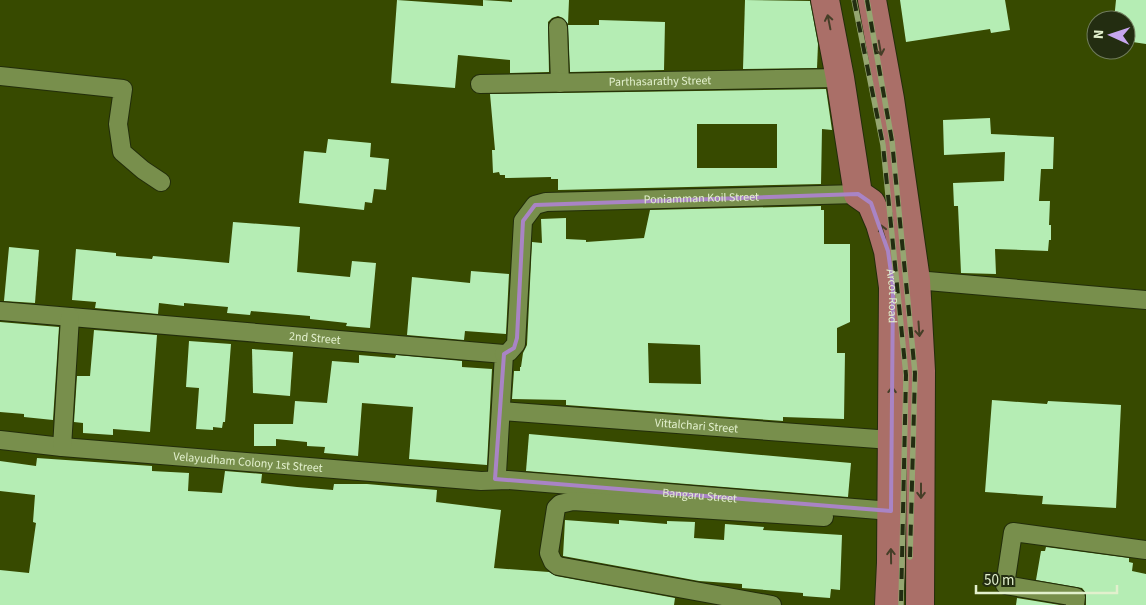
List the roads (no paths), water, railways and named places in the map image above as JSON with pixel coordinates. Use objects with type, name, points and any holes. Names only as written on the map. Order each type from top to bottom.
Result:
[{"type":"main road","points":[[825,0],[840,78],[858,194]]},
{"type":"main road","name":"Arcot Road","points":[[872,0],[890,99],[916,280],[921,371],[920,605]]},
{"type":"main road","name":"Arcot Road","points":[[858,194],[871,204],[880,224],[889,260],[893,287],[889,605]]},
{"type":"street","points":[[558,27],[560,83]]},
{"type":"street","points":[[0,76],[123,89],[118,124],[122,152],[161,182]]},
{"type":"street","name":"Parthasarathy Street","points":[[480,84],[840,78]]},
{"type":"street","name":"Poniamman Koil Street","points":[[504,354],[514,348],[517,338],[523,221],[535,205],[546,202],[858,194]]},
{"type":"street","points":[[916,280],[1146,300]]},
{"type":"street","name":"2nd Street","points":[[0,312],[504,354]]},
{"type":"street","points":[[62,447],[70,317]]},
{"type":"street","points":[[502,480],[504,354]]},
{"type":"street","name":"Vittalchari Street","points":[[502,411],[891,440]]},
{"type":"street","name":"Velayudham Colony 1st Street","points":[[0,440],[62,447],[481,482],[502,480]]},
{"type":"street","name":"Bangaru Street","points":[[502,480],[891,518]]},
{"type":"street","points":[[772,605],[558,566],[553,562],[549,552],[556,508],[560,504],[573,501],[872,520],[891,518]]},
{"type":"street","points":[[1074,605],[1076,597],[1005,585],[1013,532],[1146,550]]},
{"type":"railway","points":[[854,0],[883,145],[906,375],[901,605]]},
{"type":"railway","points":[[867,0],[892,141],[915,373],[910,557]]}]
